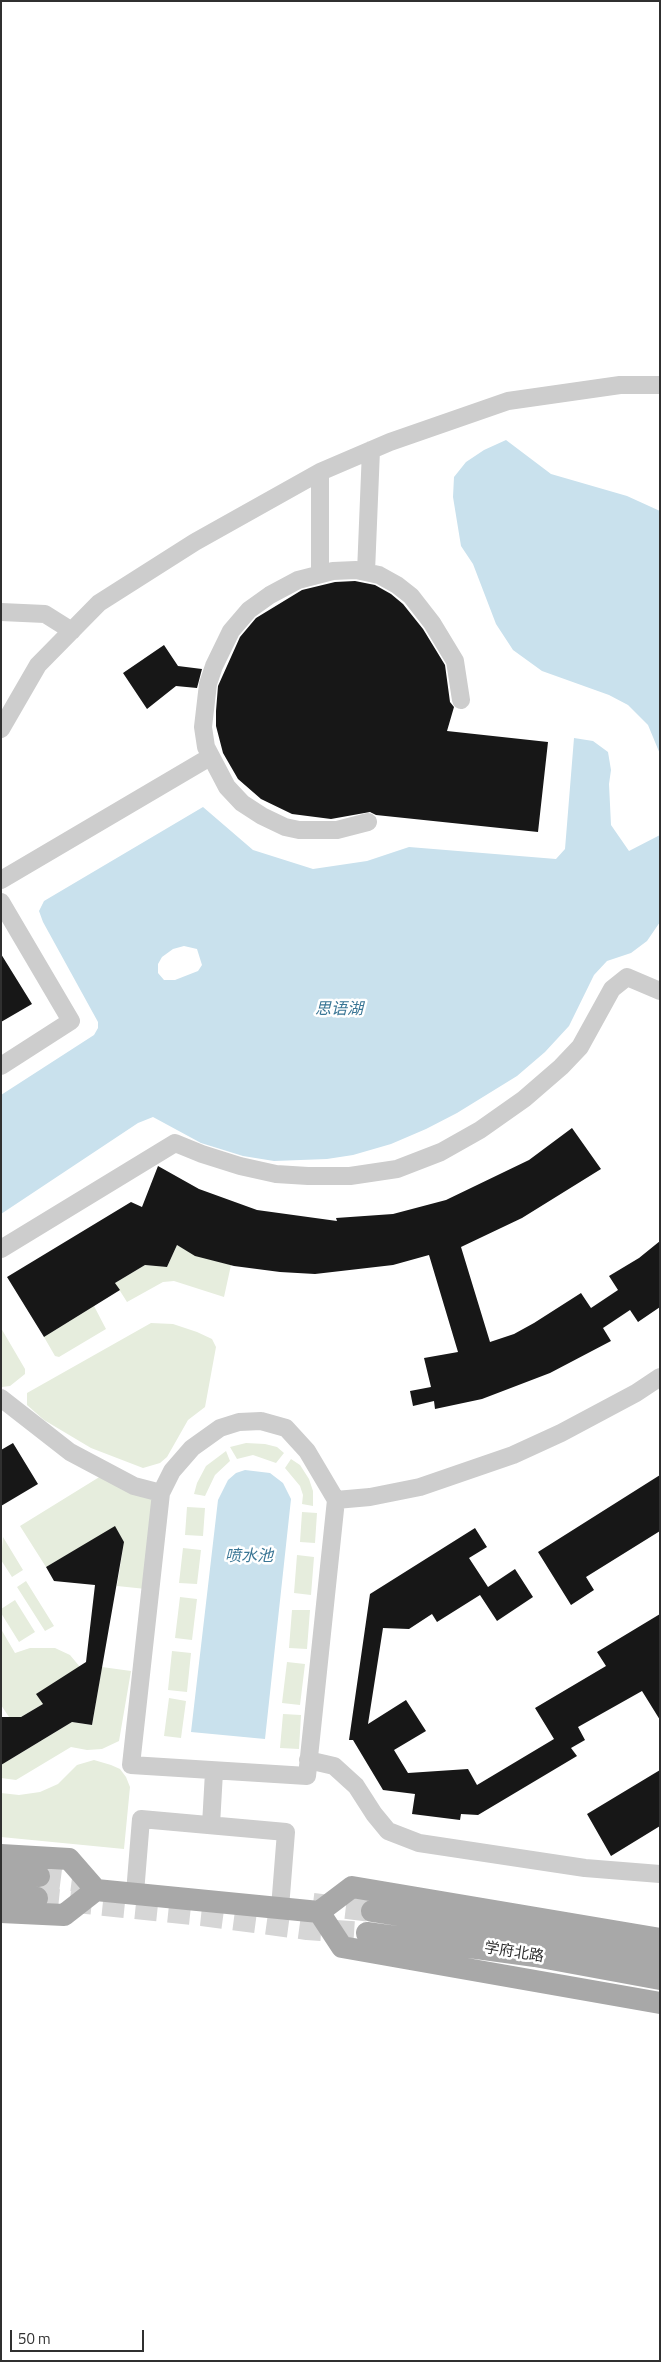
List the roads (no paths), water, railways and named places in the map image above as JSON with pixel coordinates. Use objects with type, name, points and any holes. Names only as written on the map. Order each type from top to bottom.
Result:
[{"type":"main road","points":[[1,1854],[69,1859],[96,1890]]},
{"type":"main road","points":[[1,1874],[38,1887],[1,1896]]},
{"type":"main road","points":[[1,1912],[64,1915],[96,1890],[319,1912],[352,1887],[660,1939]]},
{"type":"main road","points":[[319,1912],[342,1946],[660,2003]]},
{"type":"main road","name":"学府北路","points":[[660,1958],[496,1930],[369,1922],[660,1979]]},
{"type":"street","points":[[1,729],[38,666],[99,604],[196,542],[320,472],[371,450],[508,401],[620,385],[660,385]]},
{"type":"street","points":[[366,572],[371,450]]},
{"type":"street","points":[[320,472],[320,574]]},
{"type":"street","points":[[368,822],[337,830],[299,830],[275,823],[242,803],[234,795],[210,757],[203,736],[204,702],[214,666],[231,631],[249,610],[270,595],[298,580],[332,571],[356,570],[379,575],[397,585],[422,609],[455,661],[461,700]]},
{"type":"street","points":[[1,612],[45,614],[72,631]]},
{"type":"street","points":[[1,880],[210,757]]},
{"type":"street","points":[[1,902],[72,1021],[1,1066]]},
{"type":"street","points":[[1,1249],[175,1143],[230,1163],[284,1175],[350,1176],[397,1169],[432,1155],[487,1125],[524,1099],[561,1067],[580,1047],[612,989],[628,977],[660,991]]},
{"type":"street","points":[[336,1500],[370,1497],[420,1487],[513,1455],[561,1433],[636,1393],[660,1377]]},
{"type":"street","points":[[3,1401],[70,1452],[134,1486],[161,1493]]},
{"type":"street","points":[[261,1421],[286,1428],[307,1451],[336,1500],[307,1776],[214,1772],[131,1765],[161,1493],[172,1471],[192,1448],[220,1428],[239,1422],[261,1421]]},
{"type":"street","points":[[308,1760],[334,1766],[356,1786],[374,1814],[388,1831],[419,1843],[585,1868],[660,1874]]},
{"type":"street","points":[[211,1825],[214,1772]]},
{"type":"street","points":[[135,1893],[141,1818],[286,1832],[280,1908]]},
{"type":"water","points":[[506,440],[551,474],[627,496],[660,511],[660,754],[648,725],[628,705],[609,695],[542,671],[513,650],[496,624],[473,564],[461,546],[453,497],[454,477],[466,462],[484,450]]},
{"type":"water","name":"思语湖","points":[[574,738],[593,741],[608,752],[611,770],[609,784],[611,825],[629,851],[660,835],[660,922],[647,941],[631,953],[607,961],[594,975],[569,1026],[545,1052],[517,1076],[457,1113],[426,1129],[391,1144],[353,1155],[327,1159],[274,1161],[243,1156],[201,1143],[153,1117],[138,1123],[1,1214],[1,1095],[94,1035],[98,1028],[98,1022],[43,922],[39,911],[44,901],[203,807],[253,850],[313,869],[367,861],[409,847],[556,859],[565,849]],"holes":[[[184,946],[197,949],[202,965],[198,971],[175,980],[164,980],[158,973],[158,964],[162,957],[173,949]]]},
{"type":"water","name":"喷水池","points":[[245,1470],[270,1473],[283,1483],[291,1499],[265,1739],[191,1732],[218,1500],[228,1480],[236,1473]]},
{"type":"tunnel","points":[[39,1876],[102,1884]]},
{"type":"tunnel","points":[[37,1898],[202,1915],[307,1929],[367,1933]]},
{"type":"tunnel","points":[[313,1904],[372,1911]]}]
